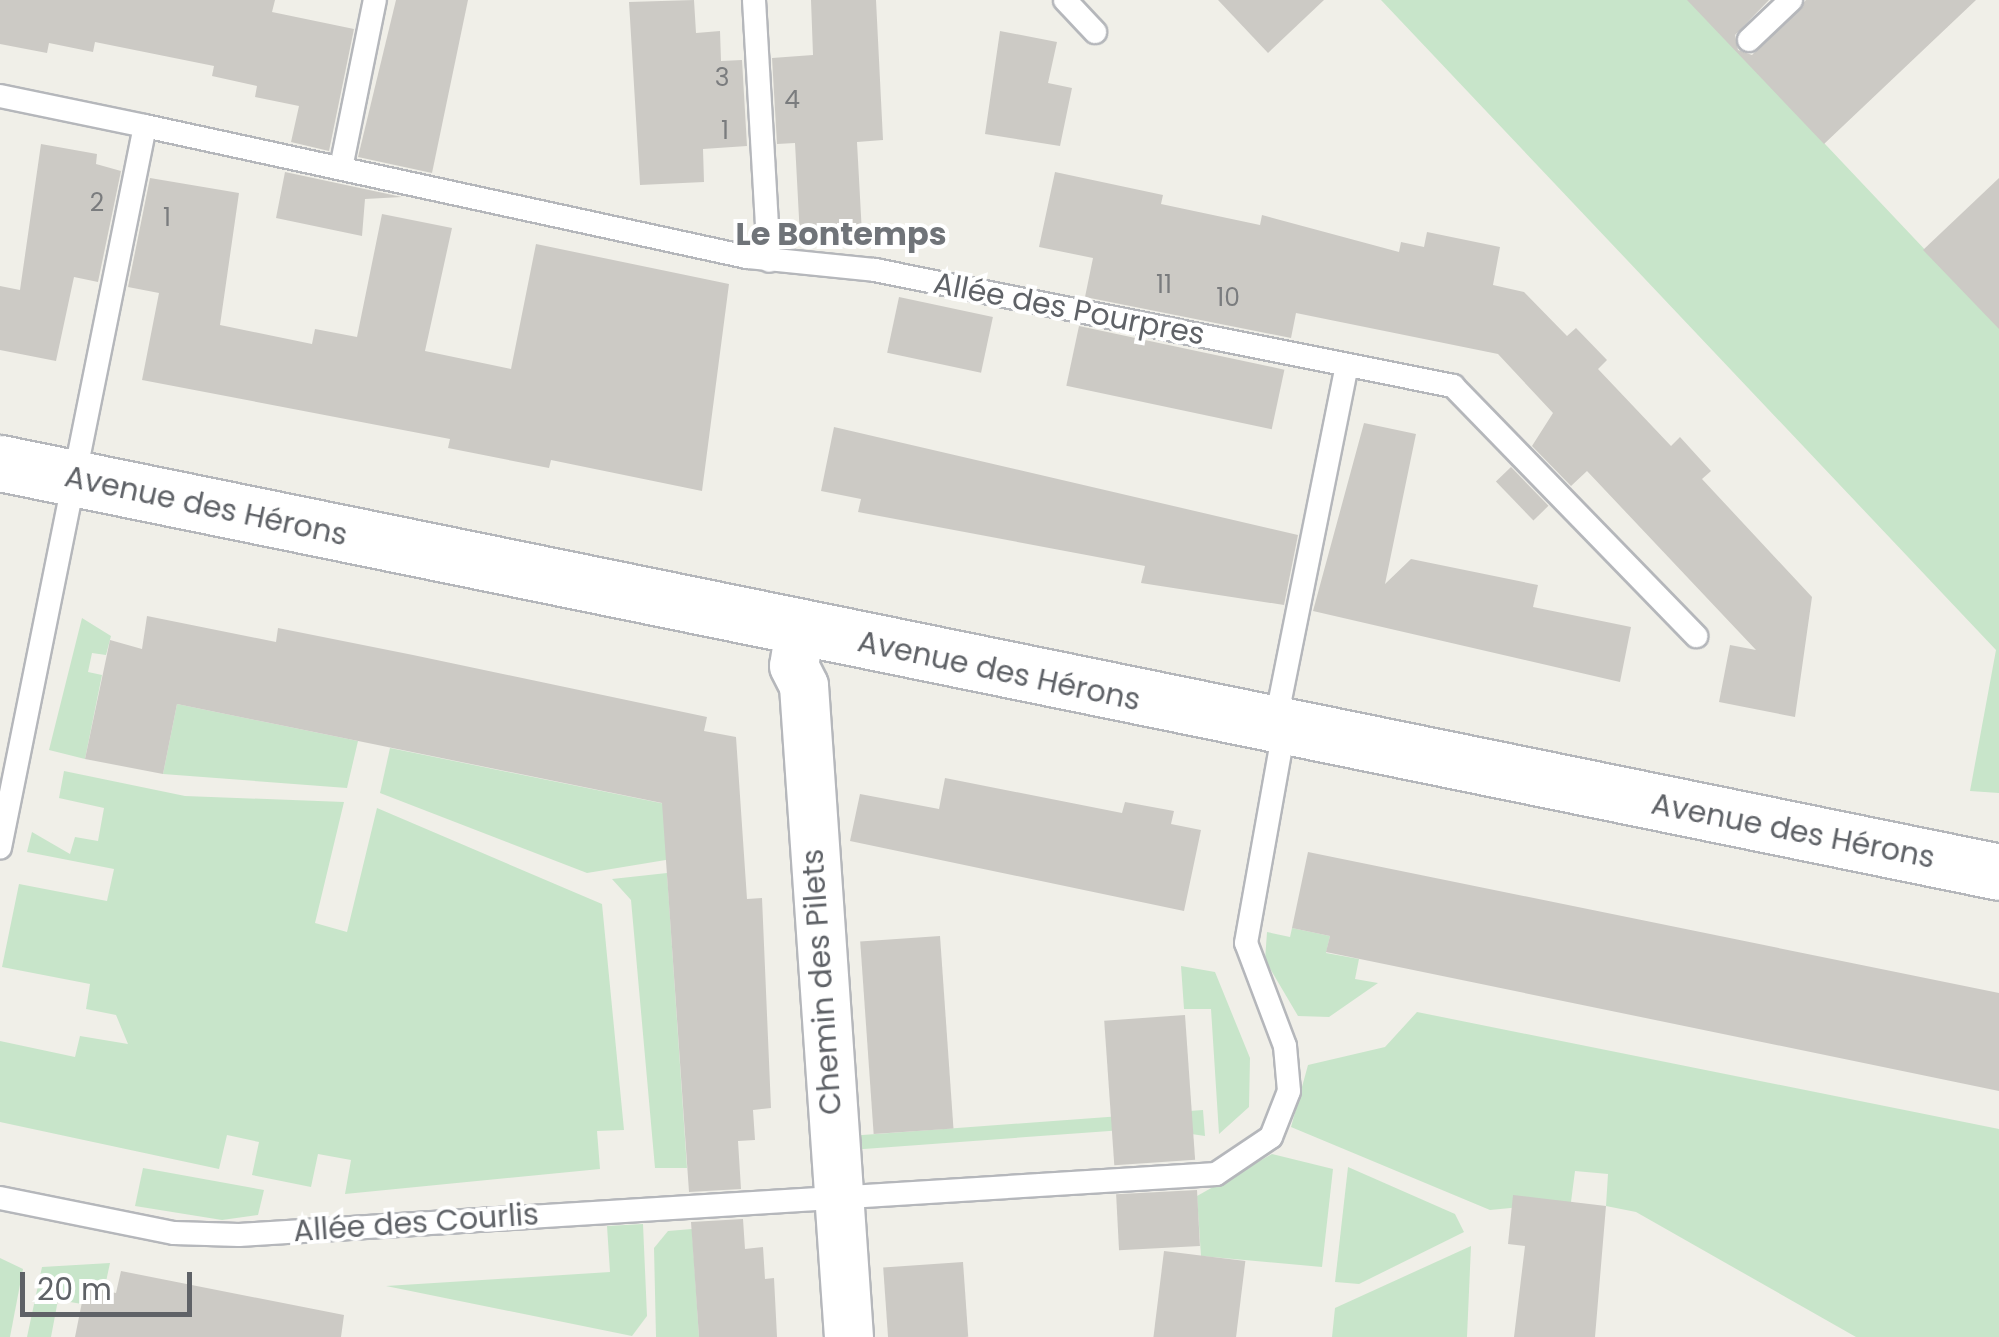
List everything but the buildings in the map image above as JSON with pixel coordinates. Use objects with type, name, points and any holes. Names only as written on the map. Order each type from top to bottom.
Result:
[{"type":"street","name":"Avenue des Hérons","points":[[0,463],[1279,729],[1999,872]]},
{"type":"street","name":"Chemin des Pilets","points":[[800,629],[794,666],[804,686],[848,1337]]},
{"type":"lane","points":[[342,168],[374,0]]},
{"type":"lane","points":[[754,0],[769,260]]},
{"type":"lane","points":[[1065,0],[1095,32]]},
{"type":"lane","points":[[1749,40],[1791,0]]},
{"type":"lane","name":"Allée des Pourpres","points":[[0,96],[769,260],[875,270],[1347,364],[1466,394],[1696,636]]},
{"type":"lane","points":[[0,848],[145,126]]},
{"type":"lane","name":"Allée des Courlis","points":[[0,1198],[206,1235],[1196,1179],[1271,1137],[1290,1068],[1246,943],[1279,729],[1347,364]]},
{"type":"green space","points":[[1381,0],[1689,0],[1999,328],[1999,793],[1970,791],[1996,650]]},
{"type":"green space","points":[[82,618],[111,636],[106,655],[92,653],[88,672],[102,675],[85,759],[49,750]]},
{"type":"green space","points":[[177,704],[358,741],[347,788],[163,774]]},
{"type":"green space","points":[[390,748],[700,811],[702,854],[587,873],[380,793]]},
{"type":"green space","points":[[64,771],[185,796],[344,802],[315,923],[347,932],[377,808],[602,904],[624,1130],[597,1131],[600,1169],[345,1194],[351,1160],[318,1154],[311,1187],[252,1175],[259,1142],[227,1135],[219,1169],[0,1122],[0,1041],[75,1057],[80,1036],[128,1044],[116,1015],[86,1009],[90,984],[2,967],[19,884],[107,901],[114,869],[27,852],[32,832],[70,854],[75,837],[98,841],[104,808],[59,798]]},
{"type":"green space","points":[[667,873],[687,1168],[655,1168],[631,900],[612,879]]},
{"type":"green space","points":[[1292,928],[1330,936],[1326,953],[1359,959],[1355,979],[1378,983],[1329,1017],[1298,1016],[1265,960],[1267,932],[1290,937]]},
{"type":"green space","points":[[1181,966],[1215,972],[1250,1058],[1249,1107],[1219,1134],[1211,1009],[1184,1009]]},
{"type":"green space","points":[[1417,1012],[1999,1129],[1999,1337],[1856,1337],[1636,1212],[1606,1206],[1608,1174],[1575,1171],[1571,1202],[1490,1210],[1291,1127],[1308,1065],[1385,1047]]},
{"type":"green space","points":[[1203,1110],[1205,1136],[1151,1128],[850,1150],[849,1136]]},
{"type":"green space","points":[[1272,1154],[1333,1169],[1322,1267],[1201,1256],[1197,1196]]},
{"type":"green space","points":[[1348,1167],[1455,1214],[1464,1232],[1359,1284],[1335,1282]]},
{"type":"green space","points":[[143,1168],[264,1190],[258,1215],[222,1220],[135,1206]]},
{"type":"green space","points":[[643,1224],[647,1316],[632,1336],[386,1286],[610,1272],[607,1226]]},
{"type":"green space","points":[[692,1229],[699,1337],[656,1337],[654,1248],[668,1231]]},
{"type":"green space","points":[[1471,1246],[1467,1337],[1332,1337],[1335,1308]]},
{"type":"green space","points":[[0,1258],[23,1269],[10,1337],[0,1337]]},
{"type":"green space","points":[[110,1263],[104,1291],[82,1304],[58,1300],[51,1337],[27,1337],[42,1267]]},
{"type":"district","name":"Le Bontemps","points":[[841,234]]}]
